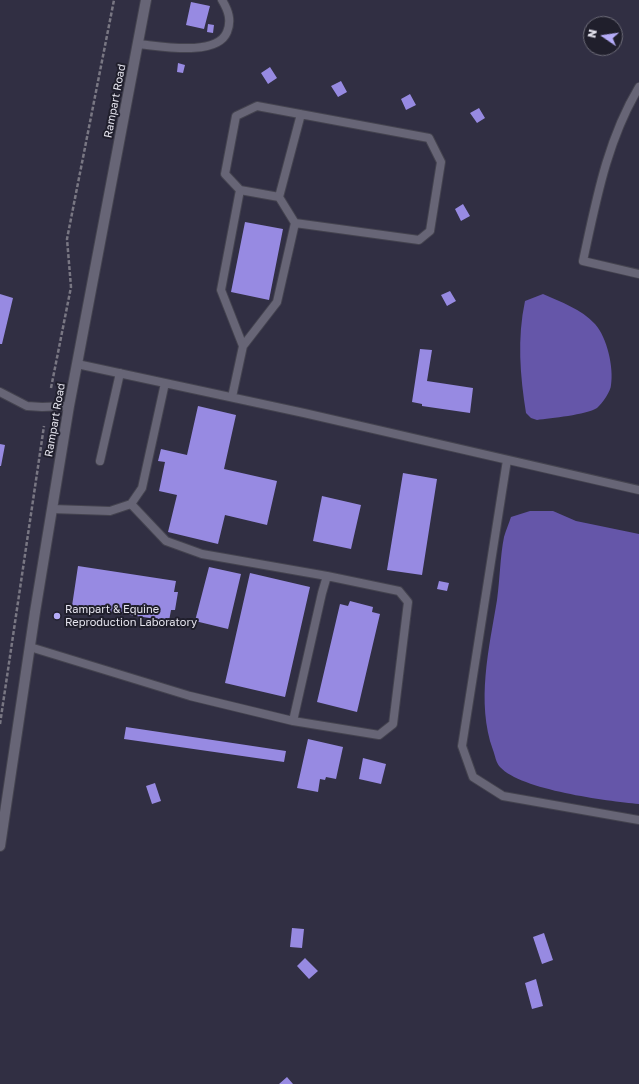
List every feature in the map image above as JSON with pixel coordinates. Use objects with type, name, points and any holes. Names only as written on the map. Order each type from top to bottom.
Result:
[{"type":"street","name":"Rampart Road","points":[[0,846],[69,406],[146,0]]},
{"type":"lane","points":[[138,44],[180,48],[204,47],[218,43],[226,35],[229,27],[229,15],[222,0]]},
{"type":"lane","points":[[639,87],[615,136],[600,183],[583,261],[639,274]]},
{"type":"lane","points":[[232,397],[243,346],[277,302],[295,222],[279,197],[240,190],[225,174],[236,116],[257,106],[429,138],[440,162],[430,230],[419,240],[295,222]]},
{"type":"lane","points":[[279,197],[301,114]]},
{"type":"lane","points":[[240,190],[221,290],[243,346]]},
{"type":"lane","points":[[77,364],[232,397],[639,490]]},
{"type":"lane","points":[[100,461],[120,373]]},
{"type":"lane","points":[[52,509],[110,511],[131,504],[142,488],[165,383]]},
{"type":"lane","points":[[0,392],[27,406],[69,406]]},
{"type":"lane","points":[[507,460],[462,746],[473,777],[503,796],[639,820]]},
{"type":"lane","points":[[30,647],[190,696],[293,721],[379,735],[393,724],[408,602],[399,591],[327,576],[202,554],[166,540],[131,504]]},
{"type":"lane","points":[[293,721],[327,576]]},
{"type":"path","points":[[51,388],[70,288],[67,239],[114,0]]},
{"type":"path","points":[[0,724],[44,426]]},
{"type":"shaded area","points":[[0,0],[639,0],[639,1084],[0,1084]]},
{"type":"shaded area","points":[[543,294],[584,314],[599,330],[609,353],[612,378],[610,391],[604,401],[597,408],[585,413],[537,420],[531,418],[526,413],[520,357],[522,315],[525,301]]},
{"type":"shaded area","points":[[530,511],[553,511],[576,521],[639,534],[639,804],[586,797],[545,788],[511,775],[500,767],[497,761],[488,732],[485,713],[488,656],[497,600],[504,537],[511,517]]},
{"type":"building","points":[[191,2],[210,6],[204,29],[186,25]]},
{"type":"building","points":[[208,24],[214,25],[213,33],[207,32]]},
{"type":"building","points":[[178,63],[185,65],[183,73],[177,72]]},
{"type":"building","points":[[270,67],[277,78],[268,84],[261,73]]},
{"type":"building","points":[[341,81],[347,92],[338,97],[331,86]]},
{"type":"building","points":[[410,94],[416,105],[406,110],[401,99]]},
{"type":"building","points":[[479,108],[485,118],[477,123],[470,113]]},
{"type":"building","points":[[463,204],[470,216],[461,221],[455,209]]},
{"type":"building","points":[[245,222],[283,229],[269,300],[231,292]]},
{"type":"building","points":[[450,291],[456,301],[447,306],[441,295]]},
{"type":"building","points":[[0,294],[13,298],[2,344],[0,344]]},
{"type":"building","points":[[420,349],[432,350],[427,381],[473,388],[470,413],[422,406],[422,404],[412,402]]},
{"type":"building","points":[[198,406],[236,415],[224,469],[277,481],[267,525],[225,515],[218,544],[168,532],[177,495],[159,491],[165,462],[158,461],[161,449],[187,455]]},
{"type":"building","points":[[0,444],[5,445],[1,466],[0,466]]},
{"type":"building","points":[[403,473],[437,479],[422,575],[387,570]]},
{"type":"building","points":[[322,496],[361,505],[351,549],[313,541]]},
{"type":"building","points":[[78,566],[176,581],[174,592],[178,592],[175,610],[171,610],[169,621],[72,606]]},
{"type":"building","points":[[209,567],[241,574],[228,629],[195,621]]},
{"type":"building","points":[[250,573],[310,587],[285,697],[225,683]]},
{"type":"building","points":[[439,581],[449,583],[447,591],[437,589]]},
{"type":"building","points":[[350,601],[373,607],[372,612],[380,614],[357,712],[317,702],[340,604],[348,606]]},
{"type":"building","points":[[126,727],[286,751],[284,762],[124,739]]},
{"type":"building","points":[[308,739],[343,747],[336,779],[326,777],[325,780],[320,779],[318,792],[297,788]]},
{"type":"building","points":[[363,758],[386,764],[381,784],[359,779]]},
{"type":"building","points":[[155,783],[161,801],[152,804],[146,786]]},
{"type":"building","points":[[292,928],[304,929],[302,948],[290,947]]},
{"type":"building","points":[[544,933],[553,960],[542,964],[533,937]]},
{"type":"building","points":[[305,958],[318,971],[309,979],[297,966]]},
{"type":"building","points":[[536,979],[543,1006],[532,1009],[525,983]]},
{"type":"building","points":[[287,1077],[293,1084],[279,1084]]},
{"type":"place","name":"Rampart & Equine Reproduction Laboratory","points":[[57,616]]}]
